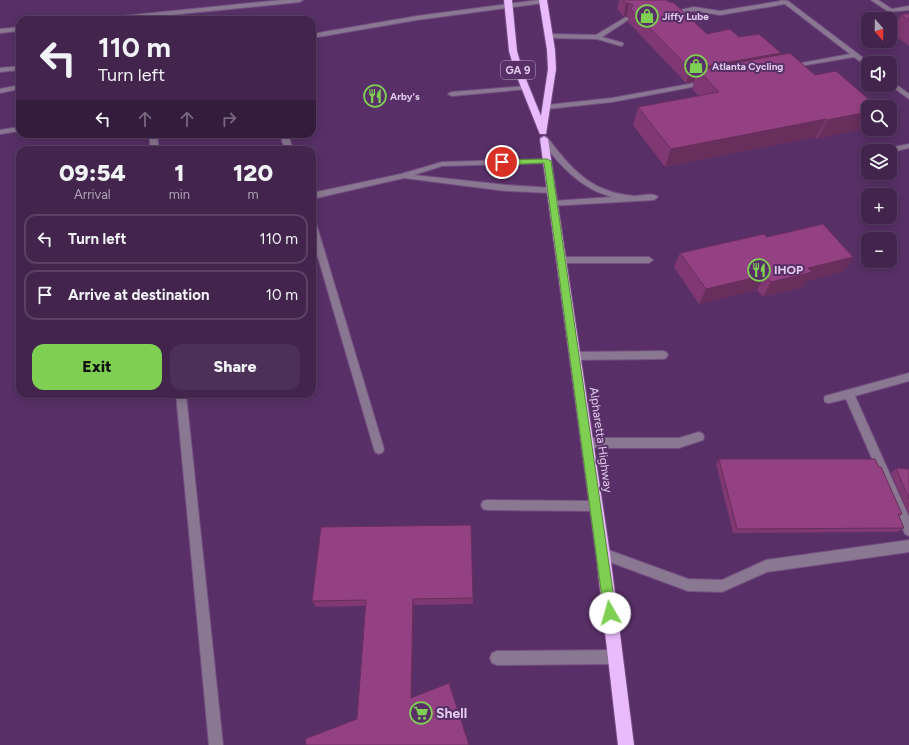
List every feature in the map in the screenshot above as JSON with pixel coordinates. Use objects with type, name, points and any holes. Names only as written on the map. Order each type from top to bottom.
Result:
[{"type":"highway","name":"GA 9","points":[[508,3],[513,51],[543,132],[552,69],[544,0]]},
{"type":"highway","name":"Alpharetta Highway","points":[[544,139],[603,554],[626,745]]},
{"type":"street","points":[[142,16],[300,0]]},
{"type":"street","points":[[316,35],[508,3],[544,0]]},
{"type":"street","points":[[874,0],[891,11],[909,8]]},
{"type":"street","points":[[668,13],[694,9],[720,13],[784,1],[861,60]]},
{"type":"street","points":[[597,37],[626,19]]},
{"type":"street","points":[[0,31],[16,29]]},
{"type":"street","points":[[549,36],[597,37],[621,44]]},
{"type":"street","points":[[785,68],[855,55]]},
{"type":"street","points":[[0,70],[16,68]]},
{"type":"street","points":[[547,107],[612,100],[714,82]]},
{"type":"street","points":[[897,87],[909,96]]},
{"type":"street","points":[[0,91],[16,88]]},
{"type":"street","points":[[452,94],[526,88]]},
{"type":"street","points":[[0,132],[16,130]]},
{"type":"street","points":[[544,139],[558,157],[586,183],[609,194],[632,198]]},
{"type":"street","points":[[897,149],[909,146]]},
{"type":"street","points":[[316,195],[403,176],[442,164],[547,161]]},
{"type":"street","points":[[403,176],[506,188],[551,190]]},
{"type":"street","points":[[553,204],[654,197]]},
{"type":"street","points":[[316,236],[379,449]]},
{"type":"street","points":[[561,260],[649,260]]},
{"type":"street","points":[[575,356],[663,355]]},
{"type":"street","points":[[829,399],[909,377]]},
{"type":"street","points":[[849,394],[909,530]]},
{"type":"street","points":[[181,398],[216,745]]},
{"type":"street","points":[[587,443],[678,443],[699,437]]},
{"type":"street","points":[[487,505],[596,506]]},
{"type":"street","points":[[603,554],[688,585],[722,586],[766,566],[909,546]]},
{"type":"street","points":[[497,658],[615,657]]},
{"type":"building","points":[[623,0],[668,0],[667,1],[674,3],[707,34],[730,29],[739,37],[759,34],[781,53],[690,69],[631,9],[633,5],[629,3],[626,4]]},
{"type":"building","points":[[909,13],[909,20],[901,15]]},
{"type":"building","points":[[790,53],[815,75],[836,71],[870,100],[861,100],[861,113],[671,149],[638,107],[719,92],[698,70]]},
{"type":"building","name":"IHOP","points":[[823,224],[853,257],[808,268],[812,272],[771,282],[765,275],[706,289],[680,253],[764,234],[767,237]]},
{"type":"building","points":[[719,459],[875,459],[879,467],[881,467],[902,514],[898,514],[904,528],[737,529]]},
{"type":"building","points":[[896,468],[909,469],[909,499]]},
{"type":"building","points":[[471,525],[473,598],[413,599],[411,698],[449,683],[469,745],[306,745],[305,739],[357,719],[366,600],[312,601],[321,527]]},
{"type":"place","name":"Jiffy Lube","points":[[647,16]]},
{"type":"place","name":"Atlanta Cycling","points":[[696,66]]},
{"type":"place","name":"Arby's","points":[[375,96]]},
{"type":"place","name":"IHOP","points":[[759,270]]},
{"type":"place","name":"Shell","points":[[421,713]]},
{"type":"route","points":[[502,162],[547,161],[603,554],[610,613]]}]
